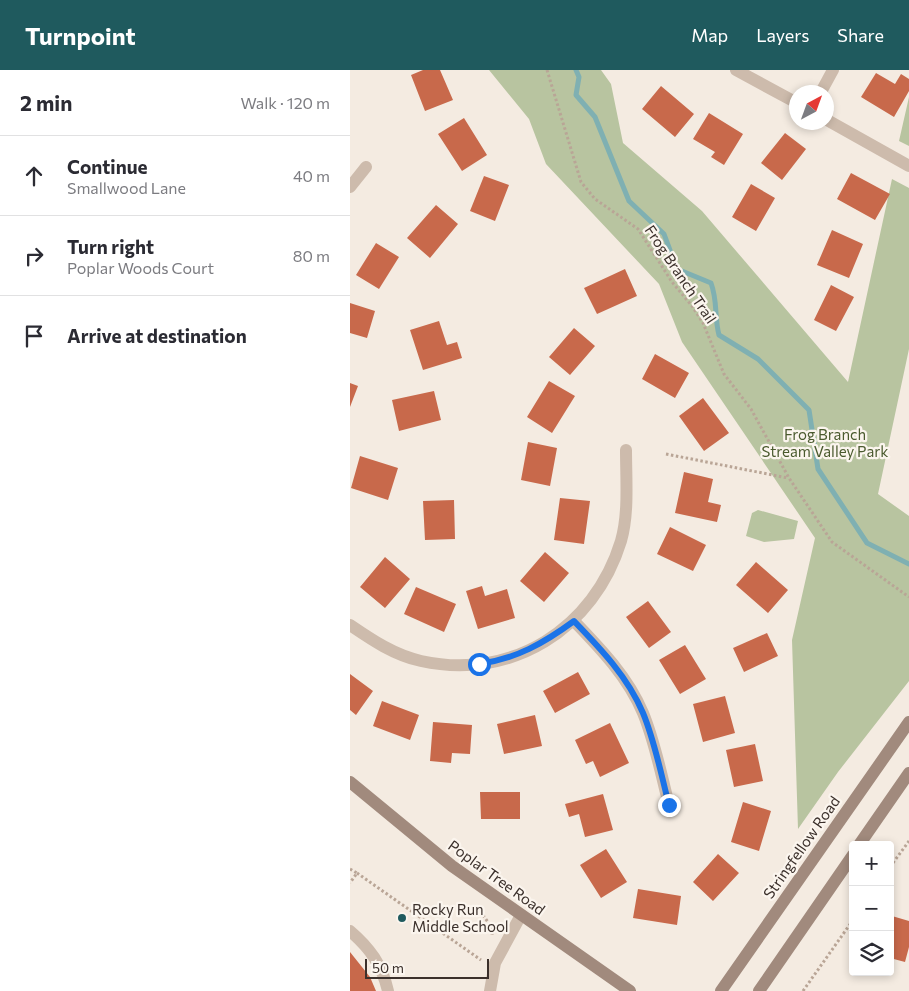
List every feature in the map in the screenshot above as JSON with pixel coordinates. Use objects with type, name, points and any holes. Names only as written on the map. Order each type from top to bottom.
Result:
[{"type":"main road","name":"Stringfellow Road","points":[[721,991],[909,722]]},
{"type":"main road","points":[[863,841],[909,773]]},
{"type":"main road","name":"Poplar Tree Road","points":[[350,782],[452,866],[630,991]]},
{"type":"main road","points":[[758,991],[849,860]]},
{"type":"street","points":[[736,70],[789,99]]},
{"type":"street","points":[[825,85],[833,70]]},
{"type":"street","points":[[834,124],[909,166]]},
{"type":"street","points":[[350,187],[366,167]]},
{"type":"street","points":[[350,625],[378,644],[419,661],[445,665],[496,662],[520,654],[547,641],[574,621],[602,586],[622,539],[626,516],[626,450]]},
{"type":"street","points":[[574,621],[610,661],[642,711],[654,742],[669,805]]},
{"type":"street","points":[[490,991],[495,963],[520,915]]},
{"type":"street","points":[[350,931],[370,950],[379,964],[388,991]]},
{"type":"path","name":"Frog Branch Trail","points":[[546,70],[581,182],[595,199],[638,229],[672,282],[692,306],[702,323],[724,374],[751,409],[789,478],[832,542],[909,597]]},
{"type":"path","points":[[666,454],[789,478]]},
{"type":"path","points":[[894,862],[909,841]]},
{"type":"path","points":[[350,869],[481,960]]},
{"type":"path","points":[[350,883],[357,873]]},
{"type":"path","points":[[803,991],[849,926]]},
{"type":"green space","name":"Frog Branch Stream Valley Park","points":[[489,70],[601,70],[611,84],[623,143],[702,211],[848,382],[892,179],[909,188],[909,349],[878,494],[909,516],[909,681],[838,772],[798,829],[792,640],[815,538],[682,342],[659,284],[546,164],[529,119]]},
{"type":"green space","points":[[909,97],[909,146],[899,141]]},
{"type":"green space","points":[[758,510],[798,521],[794,539],[764,542],[746,536],[752,513]]},
{"type":"building","points":[[423,70],[440,70],[453,100],[425,111],[411,75]]},
{"type":"building","points":[[876,73],[895,84],[901,74],[909,79],[909,91],[894,117],[861,97]]},
{"type":"building","points":[[661,86],[694,114],[675,137],[642,109]]},
{"type":"building","points":[[709,113],[743,134],[724,165],[711,157],[715,152],[693,139]]},
{"type":"building","points":[[464,118],[487,155],[462,171],[438,134]]},
{"type":"building","points":[[785,133],[806,149],[782,180],[761,163]]},
{"type":"building","points":[[851,173],[890,194],[875,220],[837,199]]},
{"type":"building","points":[[484,176],[509,185],[495,221],[470,211]]},
{"type":"building","points":[[751,184],[775,198],[756,231],[732,217]]},
{"type":"building","points":[[436,205],[458,224],[430,258],[407,238]]},
{"type":"building","points":[[832,230],[863,244],[849,278],[817,265]]},
{"type":"building","points":[[376,243],[399,257],[379,289],[356,275]]},
{"type":"building","points":[[625,269],[637,296],[597,314],[584,288]]},
{"type":"building","points":[[831,285],[854,297],[836,331],[814,320]]},
{"type":"building","points":[[350,303],[375,311],[367,338],[350,333]]},
{"type":"building","points":[[439,321],[447,345],[457,342],[462,358],[423,370],[410,330]]},
{"type":"building","points":[[574,328],[595,346],[570,375],[549,357]]},
{"type":"building","points":[[655,354],[689,373],[675,398],[642,379]]},
{"type":"building","points":[[549,381],[575,396],[552,433],[527,417]]},
{"type":"building","points":[[350,383],[358,386],[350,407]]},
{"type":"building","points":[[434,391],[441,420],[399,431],[392,400]]},
{"type":"building","points":[[703,398],[729,433],[704,451],[679,416]]},
{"type":"building","points":[[528,442],[557,448],[550,486],[521,480]]},
{"type":"building","points":[[360,456],[398,468],[388,500],[351,488]]},
{"type":"building","points":[[684,472],[713,479],[708,502],[721,505],[717,522],[675,513]]},
{"type":"building","points":[[560,498],[590,501],[584,544],[554,540]]},
{"type":"building","points":[[454,500],[455,539],[425,540],[423,501]]},
{"type":"building","points":[[670,527],[706,545],[693,571],[657,554]]},
{"type":"building","points":[[545,552],[569,573],[544,602],[520,581]]},
{"type":"building","points":[[385,557],[410,579],[385,608],[360,587]]},
{"type":"building","points":[[756,562],[788,590],[768,613],[736,585]]},
{"type":"building","points":[[482,586],[485,596],[507,589],[515,618],[478,629],[466,591]]},
{"type":"building","points":[[416,587],[456,604],[444,632],[404,614]]},
{"type":"building","points":[[648,601],[671,632],[649,648],[626,617]]},
{"type":"building","points":[[767,633],[778,656],[744,672],[733,648]]},
{"type":"building","points":[[685,645],[706,679],[680,694],[659,660]]},
{"type":"building","points":[[578,672],[590,694],[555,713],[543,691]]},
{"type":"building","points":[[350,674],[373,691],[356,715],[350,710]]},
{"type":"building","points":[[725,696],[735,733],[703,742],[693,704]]},
{"type":"building","points":[[382,701],[419,715],[410,740],[373,726]]},
{"type":"building","points":[[535,715],[542,746],[504,754],[497,724]]},
{"type":"building","points":[[433,722],[472,725],[470,754],[452,753],[451,763],[430,761]]},
{"type":"building","points":[[610,723],[629,763],[600,777],[593,761],[586,764],[575,740]]},
{"type":"building","points":[[755,744],[763,781],[734,787],[726,750]]},
{"type":"building","points":[[480,792],[520,792],[520,819],[481,819]]},
{"type":"building","points":[[603,794],[613,830],[585,837],[579,814],[569,817],[565,804]]},
{"type":"building","points":[[743,802],[771,811],[759,851],[731,842]]},
{"type":"building","points":[[606,849],[627,882],[601,898],[580,865]]},
{"type":"building","points":[[718,854],[739,873],[713,901],[693,882]]},
{"type":"building","points":[[638,889],[681,896],[677,925],[633,918]]},
{"type":"building","points":[[894,917],[909,921],[909,947],[905,962],[894,959]]},
{"type":"building","points":[[350,952],[370,977],[376,991],[350,991]]},
{"type":"waterway","points":[[576,70],[579,77],[576,95],[595,117],[629,201],[664,234],[677,269],[711,283],[719,335],[758,359],[809,410],[818,469],[867,543],[909,564]]},
{"type":"place","name":"Rocky Run Middle School","points":[[402,918]]},
{"type":"route","points":[[479,664],[496,662],[520,654],[547,641],[574,621],[610,661],[642,711],[654,742],[669,805]]}]
